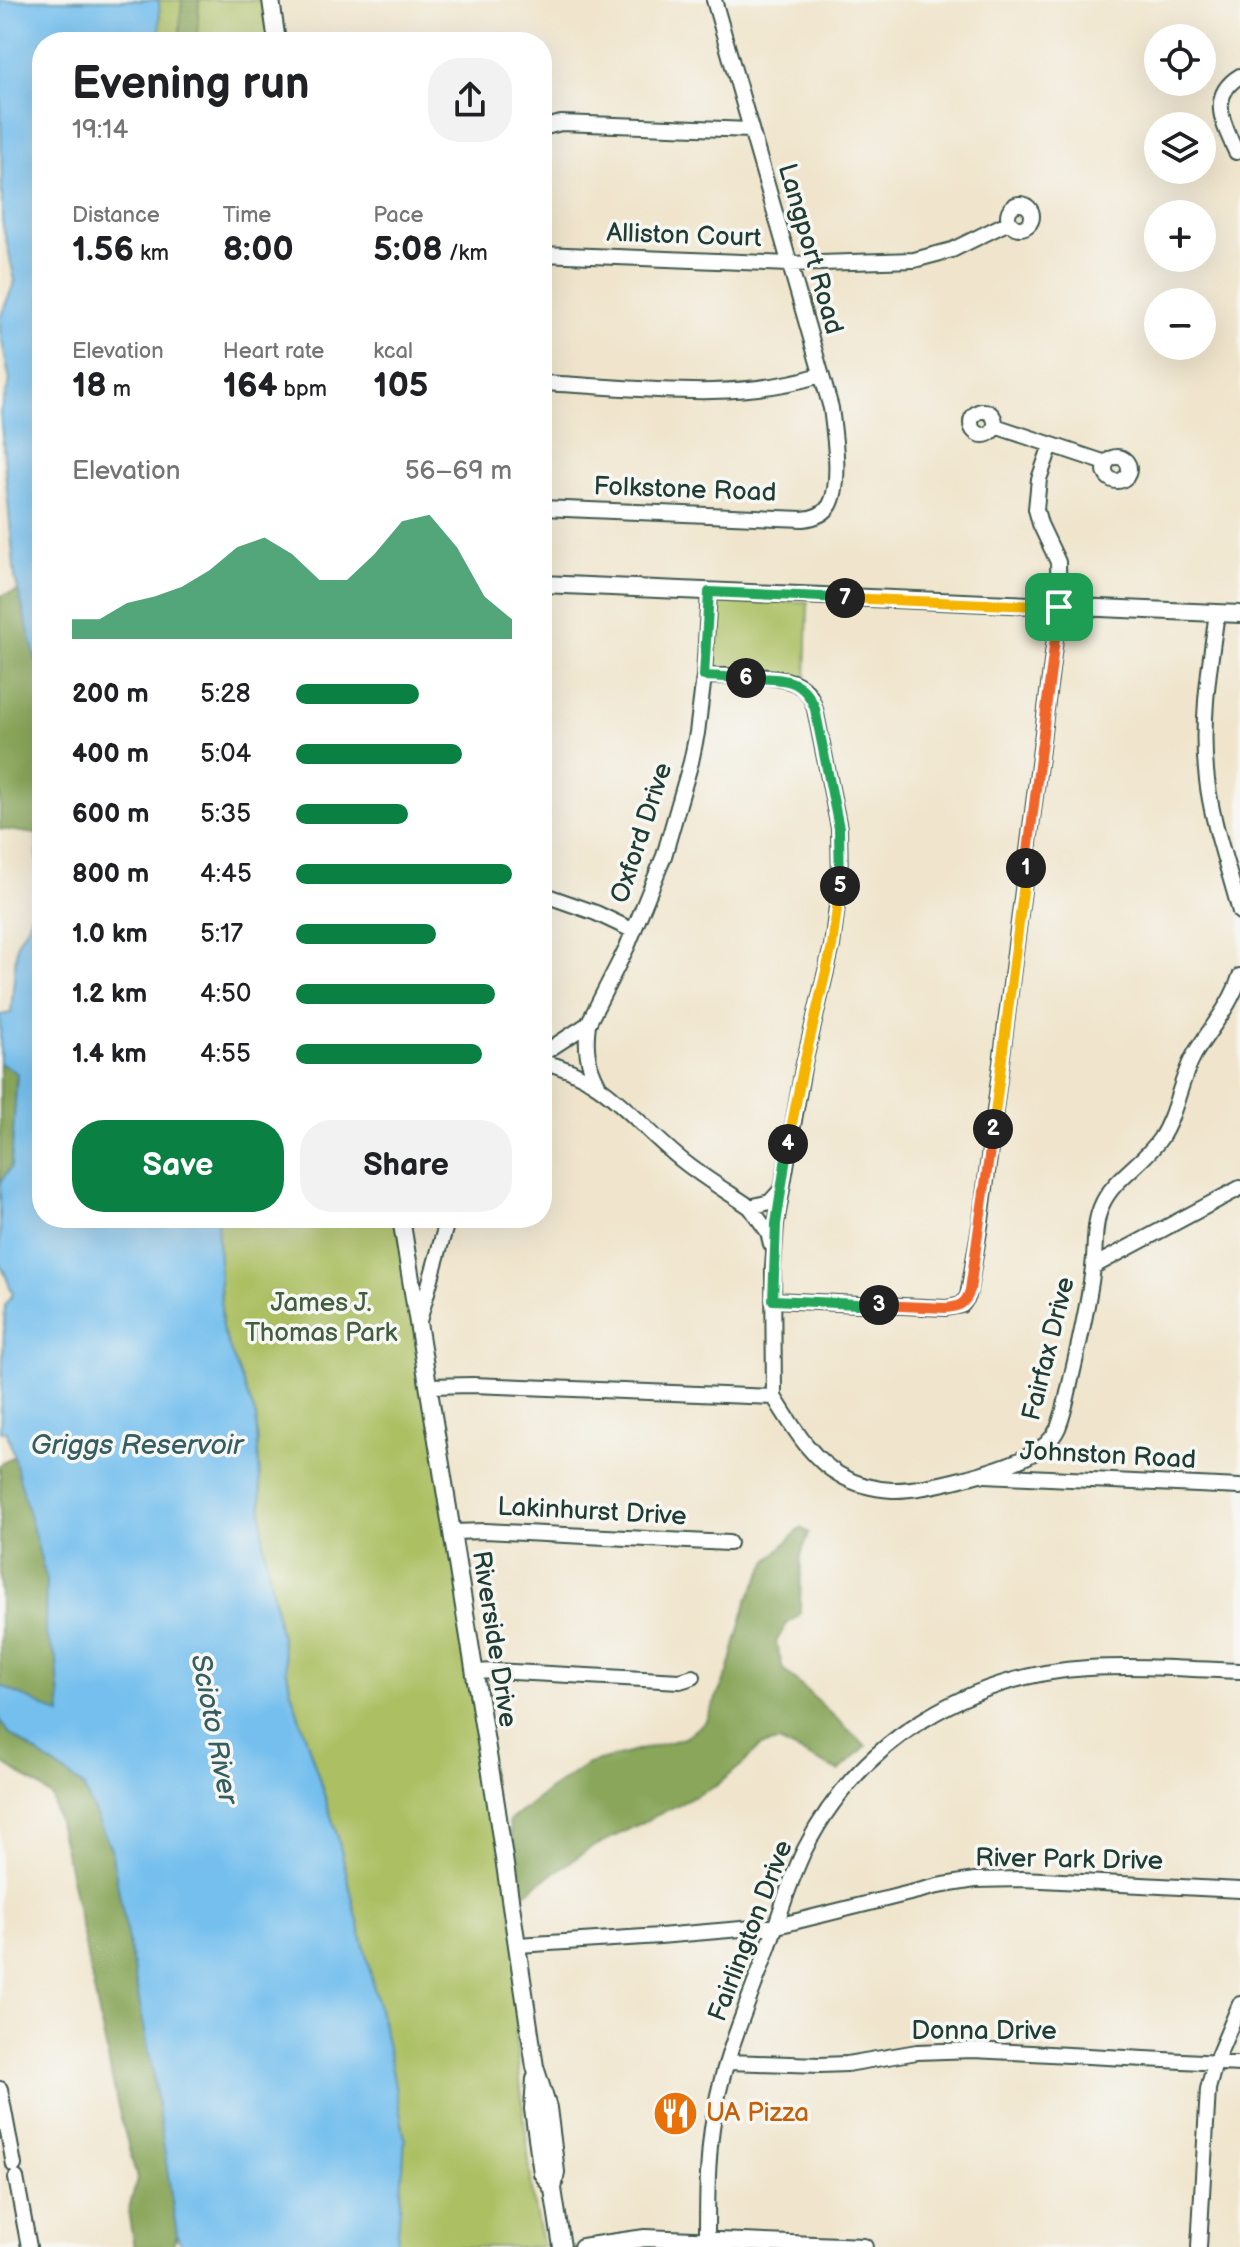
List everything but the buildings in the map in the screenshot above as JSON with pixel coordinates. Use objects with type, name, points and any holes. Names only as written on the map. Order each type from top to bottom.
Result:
[{"type":"main road","points":[[271,0],[276,32]]},
{"type":"main road","points":[[552,584],[1240,614]]},
{"type":"main road","name":"Riverside Drive","points":[[403,1228],[518,1945],[535,2067],[533,2109],[542,2173],[553,2189],[562,2247]]},
{"type":"main road","points":[[582,2247],[645,2238],[864,2247]]},
{"type":"street","name":"Langport Road","points":[[714,0],[831,408],[835,446],[833,492],[831,503],[824,512]]},
{"type":"street","points":[[1236,152],[1223,123],[1221,104],[1229,83],[1240,76]]},
{"type":"street","points":[[552,125],[561,123],[751,130]]},
{"type":"street","name":"Alliston Court","points":[[552,254],[789,264],[914,260],[952,250],[1009,222]]},
{"type":"street","points":[[552,383],[721,391],[773,386],[820,375]]},
{"type":"street","points":[[995,426],[1106,463]]},
{"type":"street","points":[[773,1300],[946,1308],[962,1305],[968,1296],[981,1220],[1059,607],[1058,562],[1036,509],[1039,479],[1051,445]]},
{"type":"street","name":"Folkstone Road","points":[[552,508],[803,519],[814,518],[824,512]]},
{"type":"street","name":"Oxford Drive","points":[[588,1024],[634,931],[664,856],[681,799],[691,762],[704,676],[709,592]]},
{"type":"street","points":[[1217,613],[1206,696],[1206,770],[1218,831],[1240,912]]},
{"type":"street","points":[[429,1386],[774,1397],[774,1251],[781,1190],[803,1068],[839,904],[839,828],[810,695],[800,685],[787,680],[704,676]]},
{"type":"street","points":[[552,897],[582,907],[634,931]]},
{"type":"street","name":"Fairfax Drive","points":[[774,1397],[811,1452],[840,1475],[857,1483],[894,1490],[975,1474],[1029,1456],[1048,1442],[1056,1431],[1073,1371],[1094,1266],[1097,1219],[1101,1206],[1115,1184],[1150,1152],[1162,1136],[1194,1055],[1225,1010],[1240,976]]},
{"type":"street","points":[[552,1047],[588,1024]]},
{"type":"street","points":[[588,1024],[586,1053],[590,1070],[598,1084]]},
{"type":"street","points":[[552,1064],[598,1084],[683,1161],[750,1207],[768,1232],[774,1251]]},
{"type":"street","points":[[1094,1266],[1240,1188]]},
{"type":"street","points":[[750,1207],[770,1202],[781,1190]]},
{"type":"street","points":[[419,1321],[445,1228]]},
{"type":"street","name":"Johnston Road","points":[[975,1474],[1240,1487]]},
{"type":"street","name":"Lakinhurst Drive","points":[[453,1532],[729,1543]]},
{"type":"street","name":"Fairlington Drive","points":[[707,2240],[712,2132],[717,2097],[728,2062],[805,1849],[833,1802],[873,1757],[903,1732],[946,1705],[993,1686],[1049,1672],[1087,1668],[1240,1671]]},
{"type":"street","points":[[475,1672],[680,1681],[693,1677]]},
{"type":"street","name":"River Park Drive","points":[[518,1945],[777,1926],[938,1886],[975,1880],[1022,1879],[1240,1890]]},
{"type":"street","points":[[1199,2247],[1208,2089],[1215,2063],[1240,2004]]},
{"type":"street","name":"Donna Drive","points":[[728,2062],[833,2065],[917,2052],[973,2050],[1240,2064]]},
{"type":"street","points":[[0,2089],[29,2247]]},
{"type":"green space","points":[[159,0],[271,0],[276,32],[160,32]]},
{"type":"green space","points":[[182,0],[199,0],[197,32],[180,32]]},
{"type":"green space","points":[[19,591],[32,644],[32,833],[0,829],[0,596]]},
{"type":"green space","points":[[720,599],[808,602],[806,684],[715,671],[711,665],[714,608]]},
{"type":"green space","points":[[0,1063],[17,1072],[11,1167],[0,1183]]},
{"type":"green space","name":"James J. Thomas Park","points":[[217,1228],[403,1228],[523,1980],[515,2035],[534,2207],[543,2247],[397,2247],[387,2043],[338,1838],[290,1688],[264,1547],[256,1417],[222,1329]]},
{"type":"green space","points":[[15,1455],[46,1578],[45,1634],[57,1660],[61,1716],[0,1687],[0,1465]]},
{"type":"green space","points":[[801,1528],[809,1533],[801,1555],[800,1614],[786,1625],[776,1642],[783,1669],[866,1746],[839,1771],[779,1742],[760,1746],[716,1786],[589,1849],[520,1896],[509,1821],[588,1764],[684,1738],[705,1722],[728,1673],[747,1601],[768,1561]]},
{"type":"green space","points":[[0,1720],[10,1734],[82,1785],[111,1849],[153,2075],[177,2235],[172,2247],[134,2247],[128,2212],[137,2179],[117,2103],[52,1797],[0,1761]]},
{"type":"water","points":[[0,0],[159,0],[160,32],[32,32],[32,645],[15,578],[0,412],[10,381],[0,318],[15,281],[2,221]]},
{"type":"water","name":"Griggs Reservoir","points":[[32,911],[32,1228],[217,1228],[222,1329],[256,1417],[264,1547],[290,1688],[338,1838],[387,2043],[405,2139],[397,2247],[181,2247],[111,1849],[82,1785],[10,1734],[0,1720],[0,1687],[61,1715],[57,1660],[45,1634],[46,1578],[7,1432],[0,1432],[5,1305],[13,1294],[0,1262],[0,1183],[11,1167],[17,1073],[0,1063],[0,1015],[11,1013],[17,943]]},
{"type":"place","name":"UA Pizza","points":[[675,2113]]},
{"type":"route","points":[[709,592],[1059,607],[981,1220],[966,1301],[957,1307],[946,1308],[773,1300],[776,1224],[787,1149],[839,904],[839,828],[810,695],[800,685],[787,680],[704,676],[709,592]]},
{"type":"water label","name":"Scioto River","points":[[214,1729]]}]
